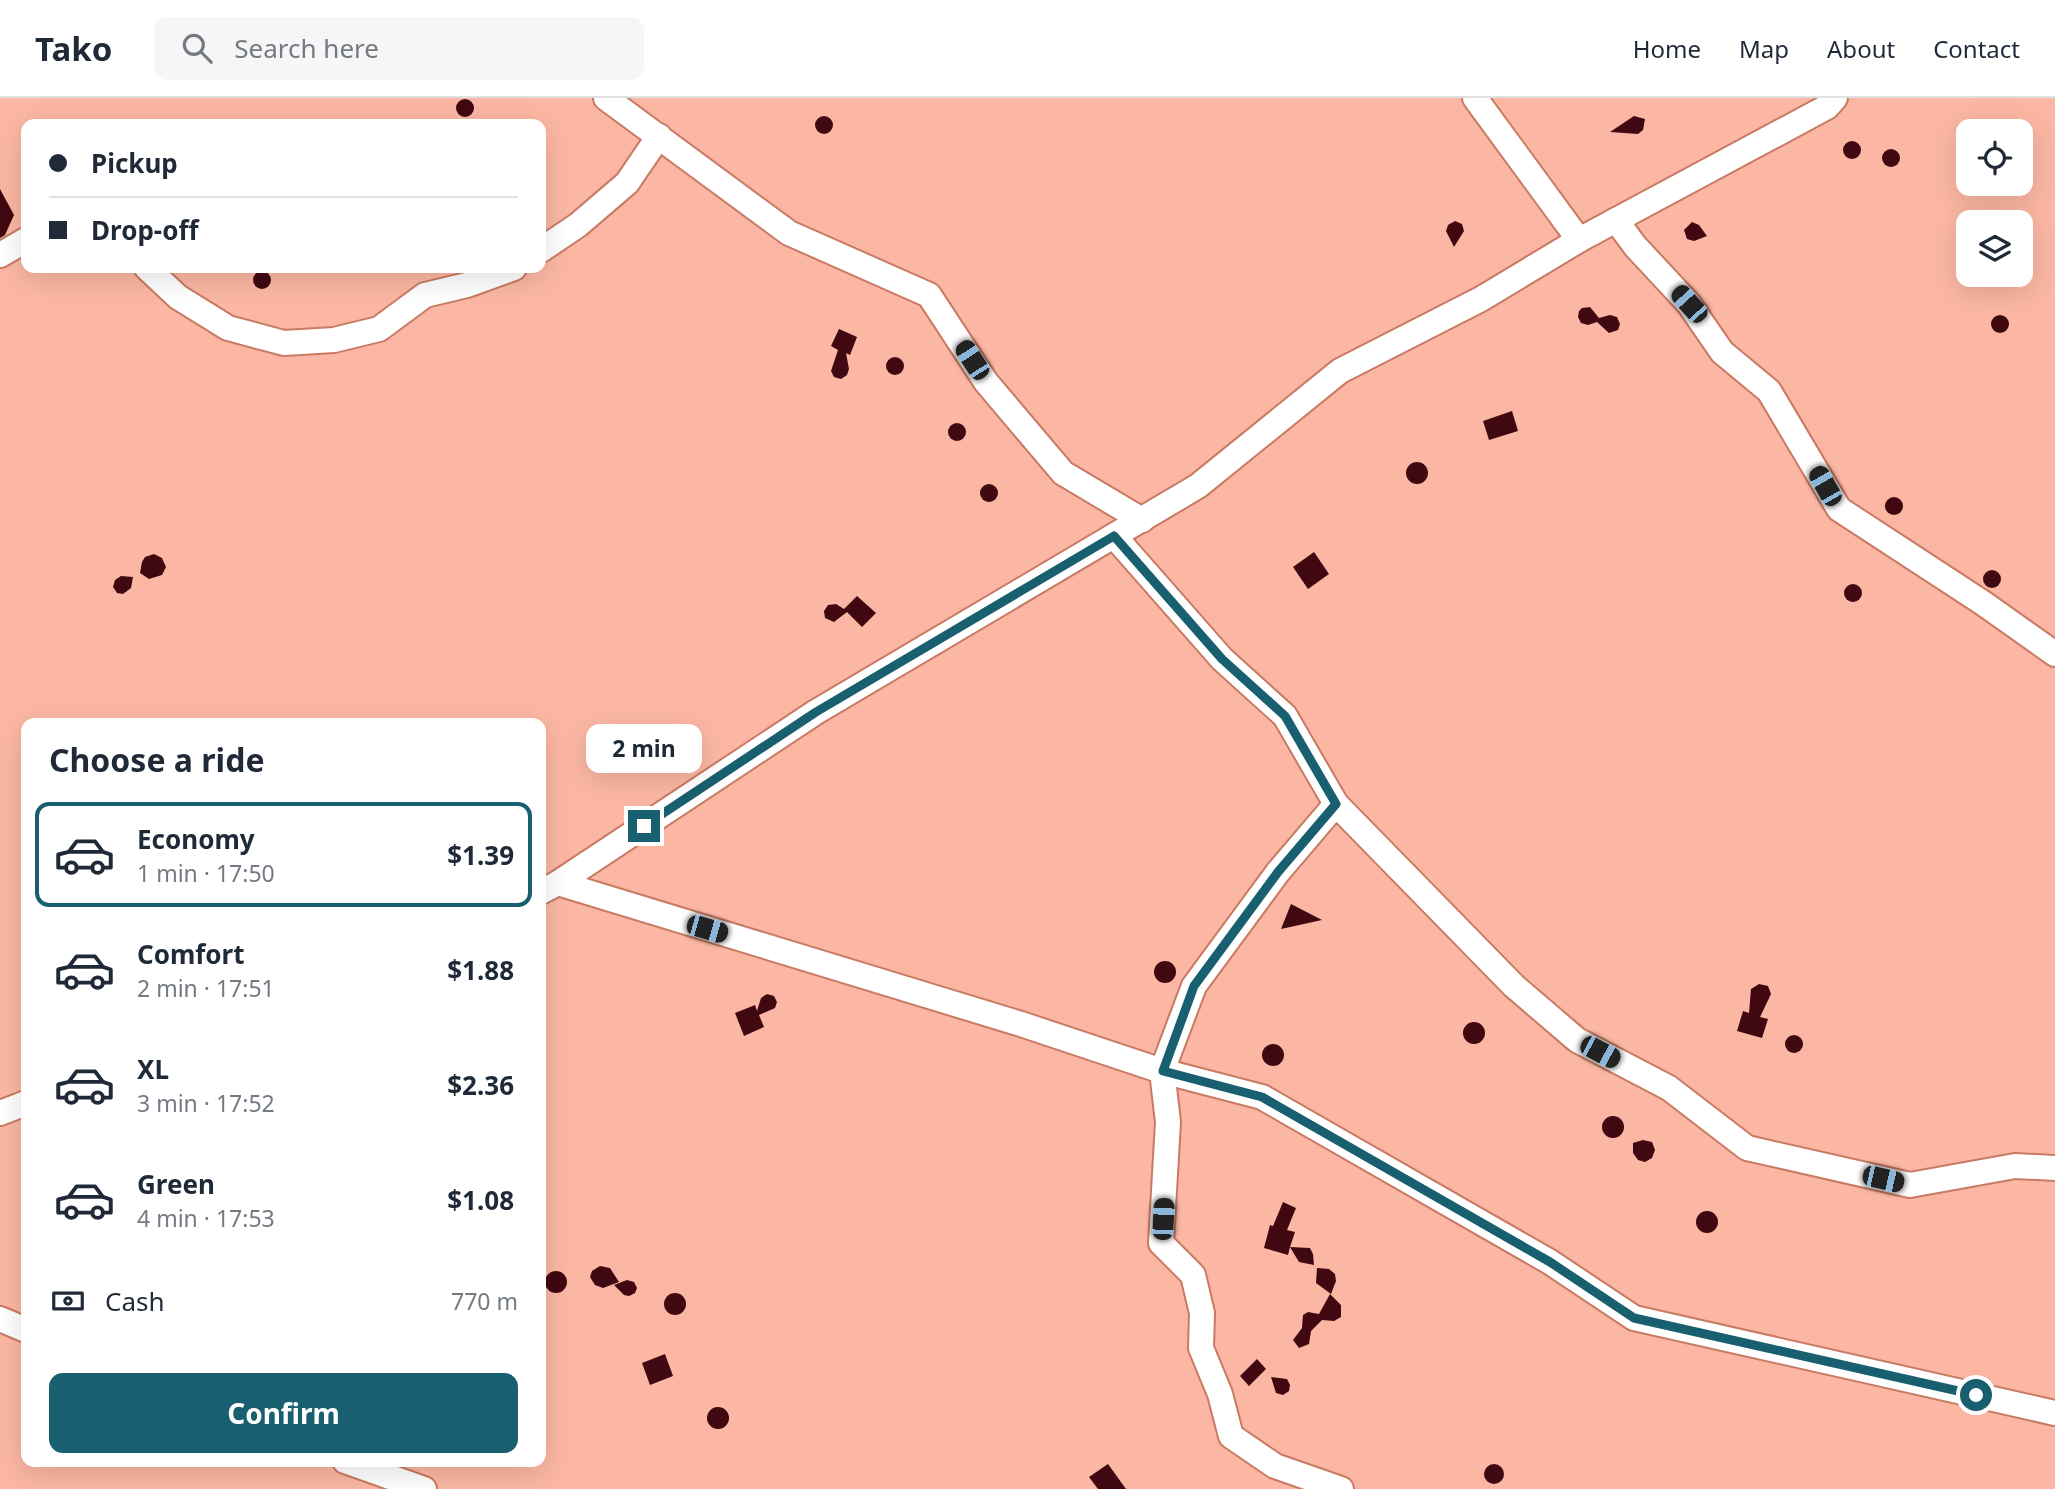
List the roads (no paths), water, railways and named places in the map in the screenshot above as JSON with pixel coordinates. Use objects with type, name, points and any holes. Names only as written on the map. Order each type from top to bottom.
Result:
[{"type":"street","points":[[606,98],[789,233],[929,295],[986,382],[1063,472],[1142,520]]},
{"type":"street","points":[[1475,98],[1579,240]]},
{"type":"street","points":[[550,887],[816,712],[1198,486],[1340,371],[1481,299],[1579,240],[1827,107],[1835,98]]},
{"type":"street","points":[[546,247],[578,225],[627,183],[659,136]]},
{"type":"street","points":[[1616,220],[1635,246],[1689,304],[1722,352],[1769,391],[1839,509],[1983,603],[2055,654]]},
{"type":"street","points":[[0,255],[21,243]]},
{"type":"street","points":[[152,273],[178,297],[228,328],[284,342],[334,340],[379,329],[425,295],[467,285],[500,273]]},
{"type":"street","points":[[1114,536],[1222,659],[1285,716],[1336,804],[1514,986],[1577,1040],[1669,1088],[1746,1148],[1910,1185],[2015,1166],[2055,1168]]},
{"type":"street","points":[[1336,804],[1278,872],[1194,986],[1163,1071],[1168,1122],[1161,1243],[1193,1275],[1202,1313],[1201,1348],[1220,1394],[1231,1436],[1275,1466],[1341,1489]]},
{"type":"street","points":[[550,887],[1021,1024],[1163,1071],[1262,1097],[1550,1262],[1634,1318],[2055,1413]]},
{"type":"street","points":[[0,1113],[21,1106]]},
{"type":"street","points":[[0,1319],[21,1328]]},
{"type":"street","points":[[362,1467],[423,1489]]},
{"type":"street","points":[[411,1467],[423,1489]]}]
